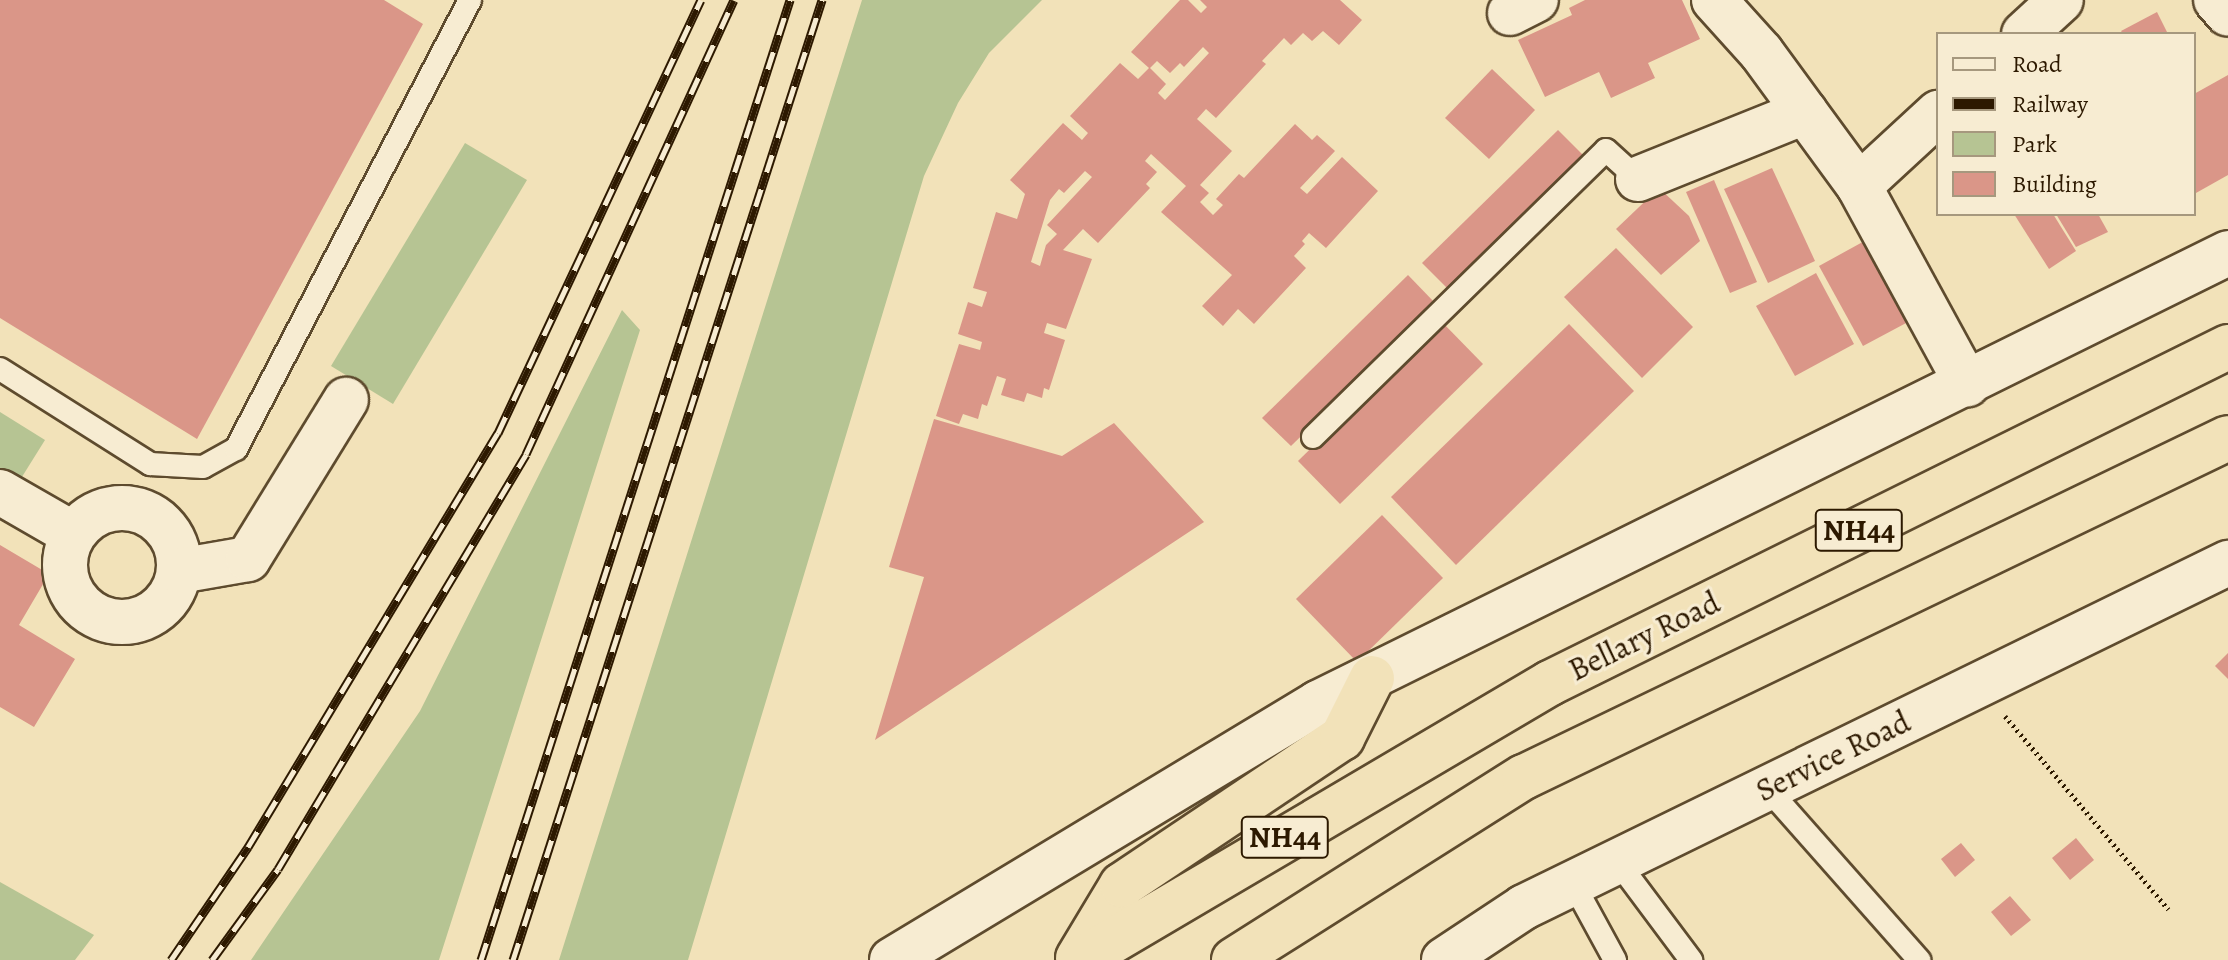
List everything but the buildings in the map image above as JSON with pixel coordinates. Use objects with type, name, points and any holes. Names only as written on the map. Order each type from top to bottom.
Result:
[{"type":"highway","name":"Bellary Road","points":[[1078,960],[1490,715],[2228,347]]},
{"type":"highway","name":"NH44","points":[[1234,960],[1524,777],[2228,438]]},
{"type":"highway","points":[[1078,960],[1122,885],[1342,738],[1372,678]]},
{"type":"main road","points":[[1714,0],[1761,52],[1859,186],[1967,384]]},
{"type":"main road","points":[[2026,32],[2061,0]]},
{"type":"main road","points":[[2216,0],[2228,14]]},
{"type":"main road","points":[[1638,179],[1805,112]]},
{"type":"main road","points":[[1859,186],[1936,115]]},
{"type":"main road","points":[[892,960],[1318,703],[2228,253]]},
{"type":"main road","points":[[179,571],[248,559],[346,400]]},
{"type":"main road","points":[[0,492],[73,534]]},
{"type":"main road","points":[[122,508],[140,511],[157,520],[171,534],[178,552],[179,571],[169,597],[149,616],[131,622],[104,618],[80,604],[70,588],[66,552],[73,534],[86,520],[103,511],[122,508]]},
{"type":"main road","name":"Service Road","points":[[1444,960],[1524,907],[2228,563]]},
{"type":"lane","points":[[0,369],[150,464],[203,467],[236,449],[470,0]]},
{"type":"lane","points":[[1313,437],[1606,150],[1638,179]]},
{"type":"lane","points":[[1767,788],[1919,960]]},
{"type":"lane","points":[[1617,861],[1691,960]]},
{"type":"lane","points":[[1573,883],[1615,960]]},
{"type":"path","points":[[1979,684],[2168,909]]},
{"type":"green space","points":[[862,0],[1042,0],[989,53],[958,103],[924,176],[688,960],[559,960]]},
{"type":"green space","points":[[465,143],[527,180],[393,404],[331,366]]},
{"type":"green space","points":[[622,310],[640,330],[439,960],[251,960],[420,711]]},
{"type":"green space","points":[[0,412],[45,440],[20,480],[0,468]]},
{"type":"green space","points":[[0,882],[94,935],[75,960],[0,960]]},
{"type":"railway","points":[[171,960],[248,847],[498,433],[701,0]]},
{"type":"railway","points":[[212,960],[278,869],[526,454],[734,0]]},
{"type":"railway","points":[[481,960],[790,0]]},
{"type":"railway","points":[[513,960],[822,0]]}]
